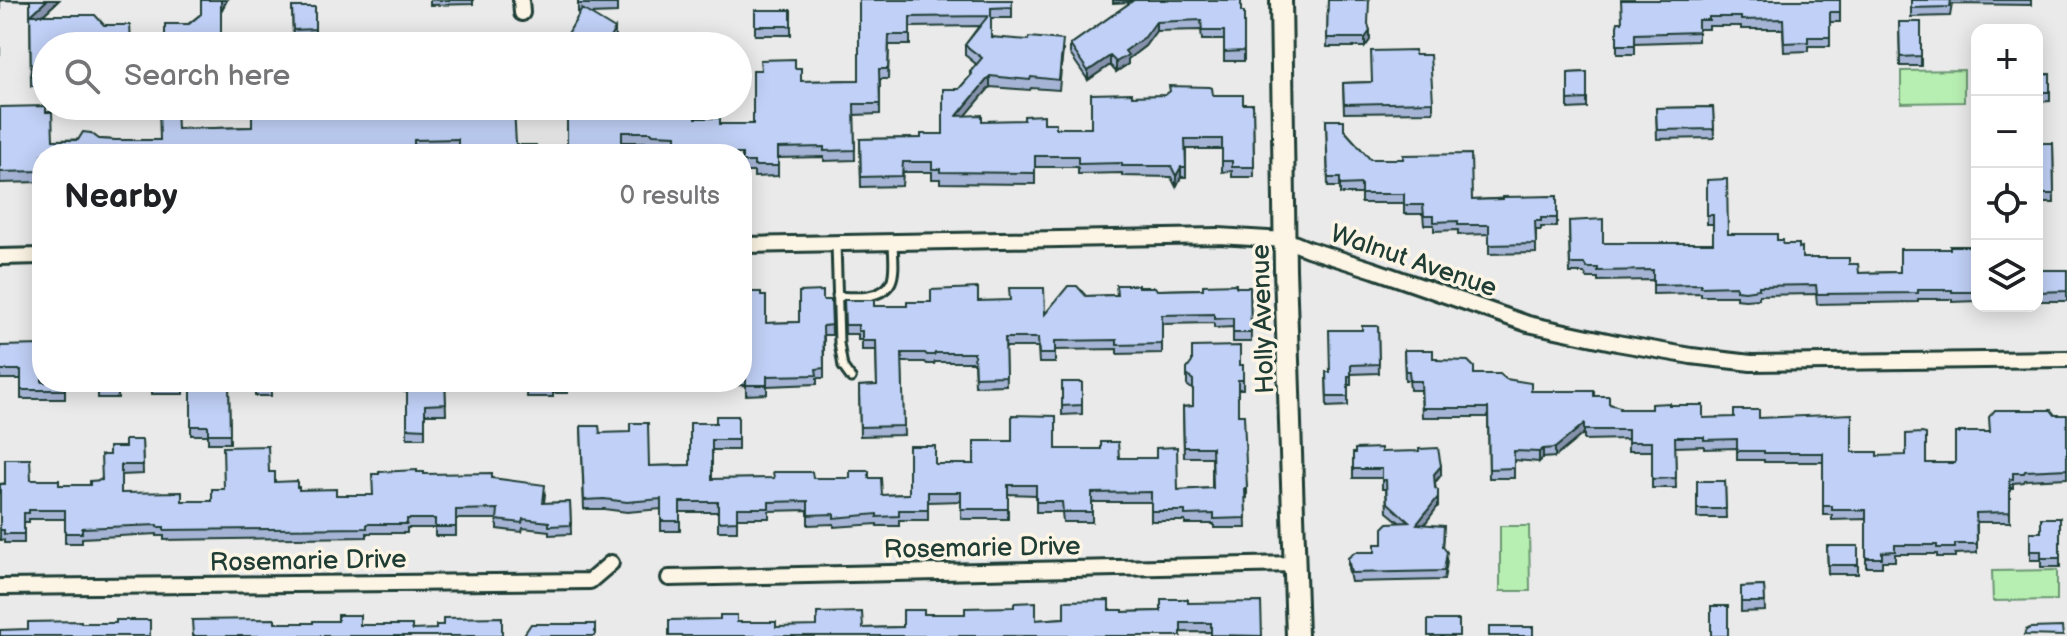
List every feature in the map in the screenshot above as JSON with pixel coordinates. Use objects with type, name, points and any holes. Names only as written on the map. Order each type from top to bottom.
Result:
[{"type":"street","name":"Holly Avenue","points":[[1281,0],[1285,269],[1297,636]]},
{"type":"street","name":"Walnut Avenue","points":[[752,245],[1218,236],[1286,240],[1528,324],[1691,356],[1751,363],[2067,359]]},
{"type":"street","points":[[0,257],[32,256]]},
{"type":"street","name":"Rosemarie Drive","points":[[0,587],[590,581],[611,563]]},
{"type":"street","name":"Rosemarie Drive","points":[[669,578],[1296,564]]},
{"type":"lane","points":[[837,296],[859,299],[882,291],[891,283],[893,242]]},
{"type":"lane","points":[[836,243],[839,343],[843,367],[851,378]]},
{"type":"green space","points":[[1964,70],[1964,102],[1901,103],[1901,71]]},
{"type":"green space","points":[[1500,526],[1529,526],[1530,591],[1500,591]]},
{"type":"green space","points":[[2057,570],[2057,600],[1993,601],[1992,571]]},
{"type":"building","points":[[30,0],[47,0],[31,15],[95,15],[104,25],[130,25],[130,32],[32,32],[31,75]]},
{"type":"building","points":[[201,0],[221,0],[221,32],[165,32],[165,24],[189,24],[201,14]]},
{"type":"building","points":[[578,0],[617,0],[617,4],[578,4]]},
{"type":"building","points":[[859,0],[1012,0],[1012,7],[991,8],[991,37],[1063,40],[1059,80],[990,76],[957,116],[982,115],[982,121],[1024,120],[1024,116],[1044,115],[1044,123],[1056,123],[1056,128],[1091,128],[1091,94],[1165,95],[1170,91],[1169,86],[1210,87],[1213,95],[1243,95],[1243,104],[1253,104],[1254,167],[1232,167],[1232,161],[1222,161],[1222,139],[1185,139],[1186,167],[1181,167],[1176,176],[1171,166],[1078,164],[1077,156],[1035,156],[1035,173],[940,172],[940,169],[932,169],[932,162],[903,162],[902,176],[861,177],[860,139],[921,138],[921,134],[943,134],[943,89],[959,89],[982,58],[965,45],[988,16],[910,17],[910,35],[889,35],[888,69],[879,69],[880,104],[854,104],[855,150],[778,148],[778,166],[754,166],[752,144],[676,144],[676,135],[651,132],[622,132],[622,144],[567,144],[567,120],[720,120],[720,124],[753,124],[753,70],[761,70],[760,60],[795,59],[795,68],[801,68],[801,81],[859,80]]},
{"type":"building","points":[[1134,0],[1241,0],[1244,51],[1224,52],[1224,31],[1202,31],[1201,20],[1156,22],[1145,37],[1125,51],[1128,55],[1116,62],[1110,56],[1088,71],[1070,45]]},
{"type":"building","points":[[1328,0],[1369,0],[1370,31],[1365,38],[1327,38]]},
{"type":"building","points":[[1621,0],[1840,0],[1840,12],[1830,12],[1830,37],[1808,37],[1808,42],[1784,43],[1783,19],[1709,17],[1709,20],[1698,20],[1698,32],[1635,34],[1635,45],[1617,45],[1617,26],[1618,22],[1622,22]]},
{"type":"building","points":[[1911,0],[1951,0],[1950,7],[1911,8]]},
{"type":"building","points":[[292,7],[315,7],[315,29],[293,30]]},
{"type":"building","points":[[582,9],[615,29],[613,32],[569,32]]},
{"type":"building","points":[[755,10],[791,10],[791,26],[755,26]]},
{"type":"building","points":[[1899,22],[1921,22],[1921,56],[1900,57]]},
{"type":"building","points":[[1415,50],[1415,55],[1430,55],[1433,102],[1344,104],[1343,83],[1372,82],[1371,51]]},
{"type":"building","points":[[1587,72],[1587,99],[1568,100],[1568,73]]},
{"type":"building","points":[[2043,74],[2050,74],[2050,92],[2043,92]]},
{"type":"building","points":[[32,106],[32,120],[52,120],[53,140],[78,140],[83,132],[99,139],[160,140],[159,120],[177,120],[177,129],[252,127],[252,120],[515,120],[516,144],[458,144],[458,139],[414,140],[414,144],[32,144],[32,171],[0,172],[0,107]]},
{"type":"building","points":[[1713,107],[1714,129],[1657,130],[1656,108]]},
{"type":"building","points":[[1326,120],[1344,120],[1344,130],[1370,159],[1471,154],[1472,200],[1557,196],[1557,218],[1535,221],[1536,244],[1489,245],[1489,225],[1434,222],[1434,216],[1424,216],[1423,205],[1404,205],[1404,194],[1361,194],[1361,184],[1340,185],[1340,178],[1328,178]]},
{"type":"building","points":[[2043,143],[2053,143],[2054,194],[2043,194]]},
{"type":"building","points":[[1727,179],[1728,234],[1777,234],[1777,240],[1783,240],[1783,244],[1799,244],[1802,258],[1849,258],[1849,264],[1858,264],[1859,273],[1900,272],[1900,249],[1971,246],[1971,292],[1918,290],[1918,293],[1817,294],[1816,285],[1759,286],[1759,289],[1745,291],[1736,290],[1736,286],[1653,285],[1653,270],[1598,271],[1598,268],[1587,268],[1584,264],[1570,264],[1569,221],[1603,219],[1603,243],[1713,243],[1713,215],[1707,215],[1707,180]]},
{"type":"building","points":[[2043,270],[2067,270],[2067,291],[2043,292]]},
{"type":"building","points":[[1236,284],[1236,287],[1250,287],[1251,333],[1233,333],[1233,318],[1214,319],[1214,314],[1162,315],[1162,344],[1117,345],[1117,340],[1055,341],[1055,354],[1039,354],[1038,338],[1005,338],[1006,376],[975,377],[974,353],[902,353],[904,426],[860,427],[859,386],[877,385],[876,341],[862,341],[862,331],[858,331],[858,325],[845,325],[844,300],[874,300],[874,306],[907,306],[907,302],[931,302],[931,290],[978,288],[978,301],[1010,300],[1009,288],[1044,288],[1045,314],[1068,286],[1077,286],[1086,296],[1117,295],[1116,285],[1138,285],[1161,290]]},
{"type":"building","points":[[823,291],[823,300],[831,300],[832,325],[823,326],[824,368],[816,369],[817,375],[767,376],[767,385],[752,385],[752,292],[761,292],[761,296],[766,296],[766,323],[799,322],[799,292]]},
{"type":"building","points":[[1362,326],[1378,326],[1379,364],[1351,365],[1348,397],[1327,397],[1329,330],[1362,330]]},
{"type":"building","points":[[32,345],[32,390],[21,390],[21,370],[0,370],[0,346]]},
{"type":"building","points":[[1240,346],[1243,380],[1238,380],[1238,415],[1244,415],[1246,518],[1214,519],[1214,514],[1151,511],[1151,492],[1092,493],[1092,512],[1063,512],[1062,502],[1036,502],[1036,485],[1008,485],[1008,509],[961,509],[961,492],[928,492],[928,510],[899,510],[899,516],[877,517],[877,514],[834,518],[834,514],[808,515],[808,501],[769,502],[769,508],[737,508],[737,521],[718,522],[718,502],[680,502],[680,521],[661,521],[661,499],[627,502],[584,500],[581,426],[599,426],[600,433],[630,432],[630,423],[648,423],[649,466],[690,465],[690,423],[716,423],[716,416],[738,416],[738,440],[712,440],[712,479],[774,478],[773,472],[812,472],[813,478],[850,478],[850,471],[869,471],[869,478],[881,478],[882,495],[909,494],[909,446],[935,446],[935,464],[974,464],[974,441],[1012,441],[1012,415],[1056,416],[1056,449],[1101,449],[1101,442],[1118,442],[1119,458],[1156,458],[1156,448],[1177,447],[1178,490],[1213,488],[1212,447],[1184,447],[1183,407],[1193,406],[1193,380],[1187,375],[1187,369],[1192,362],[1192,347]]},
{"type":"building","points":[[1404,350],[1433,350],[1433,358],[1437,360],[1468,361],[1474,367],[1474,374],[1500,374],[1506,379],[1531,383],[1531,391],[1594,391],[1594,396],[1609,396],[1609,404],[1620,409],[1651,409],[1651,404],[1669,403],[1703,405],[1703,418],[1734,417],[1734,410],[1759,410],[1759,418],[1852,414],[1852,452],[1877,452],[1877,456],[1906,455],[1906,434],[1922,433],[1926,434],[1926,463],[1955,463],[1955,433],[1990,432],[1989,417],[1995,410],[2051,410],[2055,415],[2067,415],[2067,469],[2013,473],[2013,479],[2010,479],[2010,512],[1976,513],[1977,544],[1955,544],[1955,548],[1895,545],[1895,551],[1882,552],[1882,558],[1866,558],[1866,510],[1832,510],[1832,506],[1823,506],[1823,453],[1737,451],[1737,439],[1675,437],[1676,478],[1652,479],[1652,442],[1628,442],[1628,430],[1584,430],[1584,424],[1555,448],[1539,452],[1514,451],[1514,468],[1489,469],[1488,408],[1422,408],[1421,381],[1410,381],[1409,371],[1405,371]]},
{"type":"building","points":[[1062,382],[1082,382],[1082,405],[1062,406]]},
{"type":"building","points":[[191,392],[229,392],[230,434],[208,434],[208,426],[191,426]]},
{"type":"building","points":[[407,392],[445,392],[446,404],[425,405],[425,429],[407,428]]},
{"type":"building","points":[[125,440],[142,440],[143,465],[121,465],[121,493],[182,492],[182,501],[212,501],[212,489],[224,489],[223,447],[268,446],[269,472],[275,472],[275,482],[297,481],[299,490],[336,489],[336,495],[373,495],[372,474],[379,472],[492,473],[492,478],[545,485],[543,503],[570,502],[571,525],[549,526],[549,522],[523,519],[522,523],[497,520],[498,509],[456,510],[456,527],[435,527],[435,519],[407,519],[407,524],[367,524],[367,528],[164,530],[164,527],[157,525],[82,528],[82,533],[65,533],[65,510],[29,510],[29,513],[24,513],[24,534],[4,534],[4,530],[0,530],[0,484],[5,484],[5,459],[30,459],[31,480],[59,480],[59,485],[90,485],[90,481],[102,480],[101,455],[109,455],[109,447],[125,447]]},
{"type":"building","points":[[1381,448],[1381,452],[1438,448],[1441,466],[1434,474],[1438,497],[1417,524],[1444,526],[1443,547],[1447,552],[1444,571],[1351,573],[1348,558],[1355,552],[1375,552],[1375,544],[1383,544],[1383,528],[1388,523],[1409,522],[1387,502],[1382,469],[1353,469],[1355,449]]},
{"type":"building","points":[[1697,481],[1725,481],[1726,509],[1697,509]]},
{"type":"building","points":[[2041,518],[2060,518],[2060,558],[2041,558],[2041,551],[2030,551],[2030,532],[2041,532]]},
{"type":"building","points":[[1827,546],[1858,546],[1858,565],[1828,565]]},
{"type":"building","points":[[1764,586],[1765,602],[1741,602],[1741,587]]},
{"type":"building","points":[[1161,599],[1188,599],[1188,603],[1261,602],[1262,636],[1211,635],[1211,623],[1181,623],[1181,636],[669,636],[669,620],[720,619],[720,615],[737,615],[737,622],[776,622],[776,627],[817,626],[817,613],[862,612],[863,628],[903,627],[903,610],[924,610],[924,614],[965,614],[965,608],[1014,607],[1014,603],[1036,602],[1036,620],[1064,618],[1064,601],[1109,600],[1109,610],[1123,612],[1161,611]]},
{"type":"building","points":[[1711,606],[1728,606],[1728,636],[1711,636]]},
{"type":"building","points":[[338,615],[360,615],[360,625],[412,625],[412,630],[436,629],[436,625],[443,625],[443,618],[502,617],[502,636],[193,636],[192,620],[275,619],[275,623],[313,623],[338,621]]},
{"type":"building","points":[[116,620],[150,620],[150,636],[0,636],[0,630],[28,629],[28,622],[116,623]]},
{"type":"building","points":[[1428,620],[1459,620],[1459,636],[1428,636]]},
{"type":"building","points":[[531,624],[595,624],[595,636],[523,636]]},
{"type":"building","points":[[1489,627],[1533,627],[1533,636],[1489,636]]},
{"type":"building","points":[[2062,627],[2063,636],[2024,635],[2030,628]]}]
